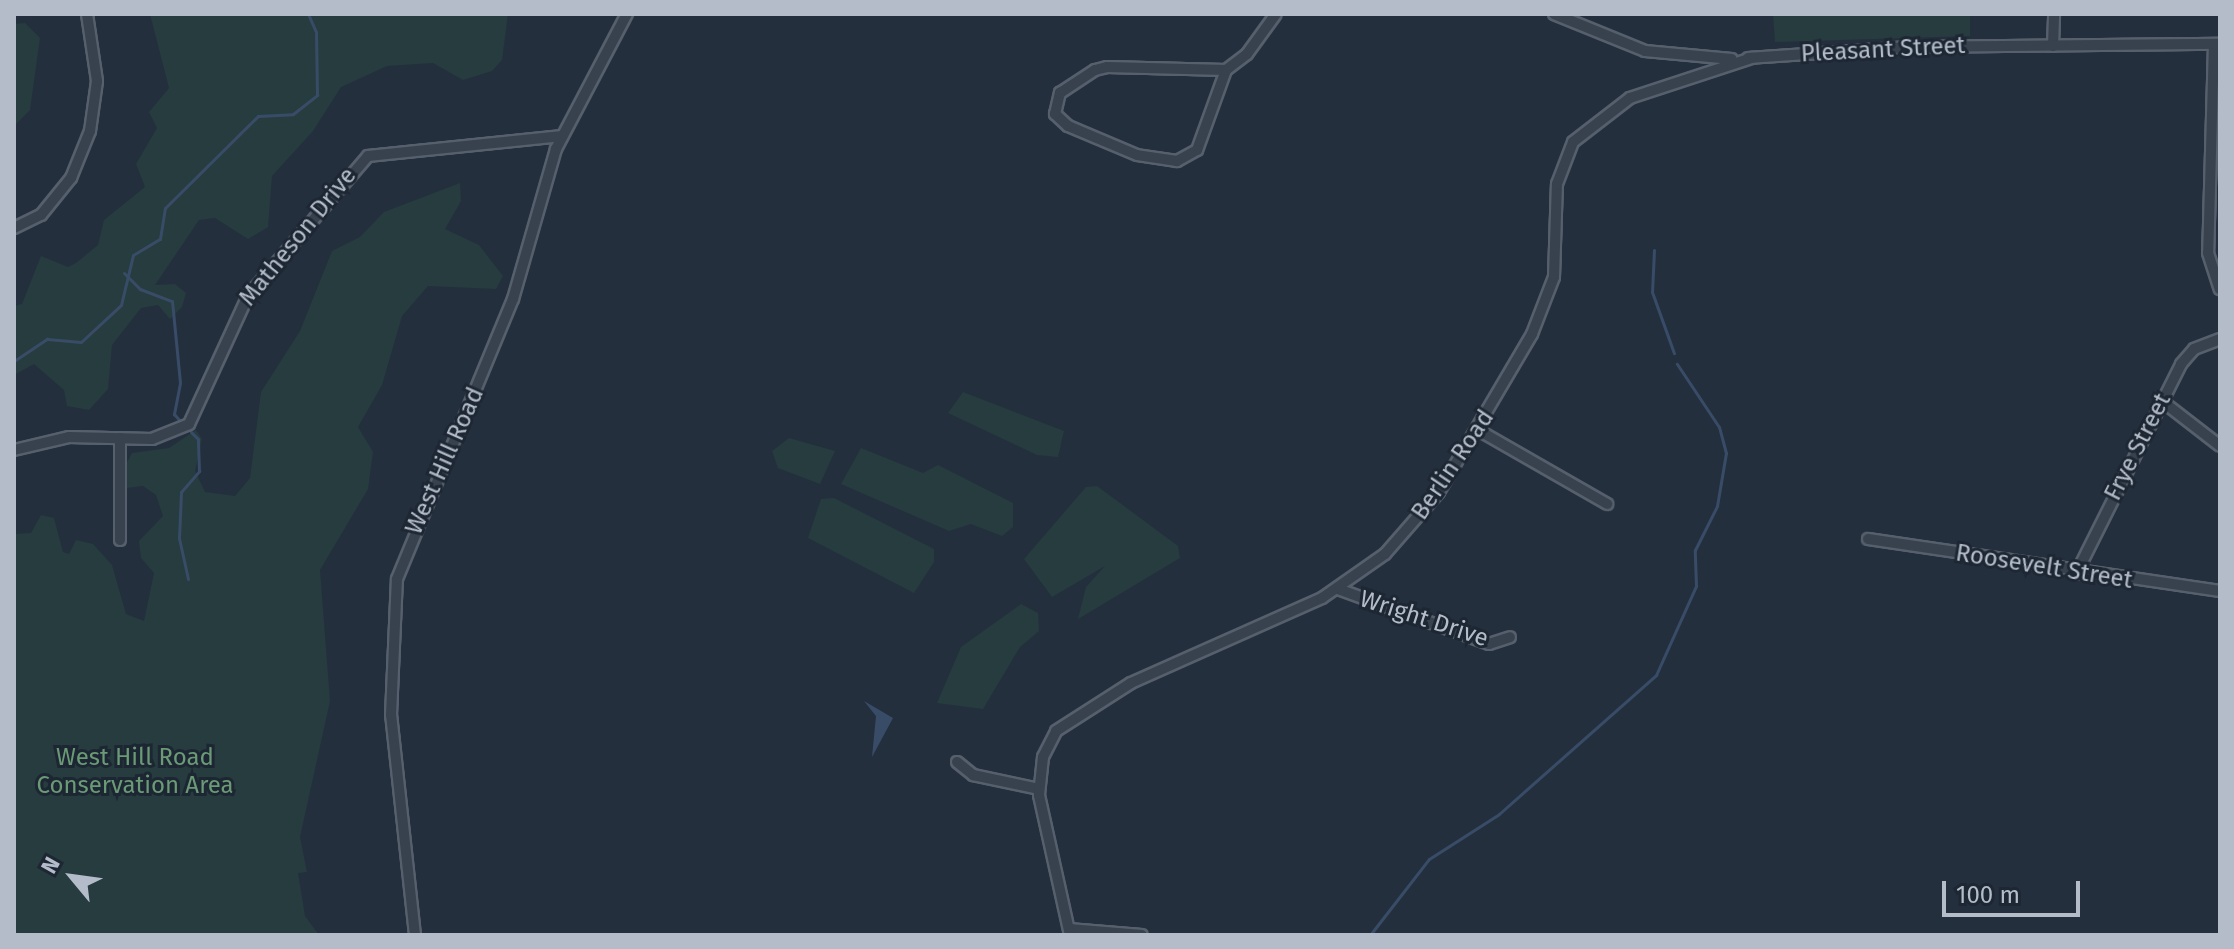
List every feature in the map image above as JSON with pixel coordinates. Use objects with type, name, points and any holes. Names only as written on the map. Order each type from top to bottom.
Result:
[{"type":"street","points":[[14,228],[41,215],[71,178],[90,131],[97,81],[87,14]]},
{"type":"street","name":"West Hill Road","points":[[415,935],[391,715],[397,579],[513,299],[562,136],[627,14]]},
{"type":"street","points":[[1226,70],[1107,67],[1081,77],[1060,93],[1055,114],[1068,126],[1137,155],[1177,161],[1197,150],[1226,70],[1247,54],[1276,14]]},
{"type":"street","name":"Pleasant Street","points":[[1554,14],[1645,51],[1752,58],[1896,47],[2217,44]]},
{"type":"street","points":[[2053,46],[2054,14]]},
{"type":"street","points":[[2217,44],[2207,206],[2208,253],[2220,289]]},
{"type":"street","name":"Berlin Road","points":[[1070,932],[1039,789],[1048,742],[1090,707],[1338,589],[1403,536],[1478,430],[1551,288],[1557,184],[1573,142],[1630,98],[1752,58]]},
{"type":"street","name":"Matheson Drive","points":[[14,450],[69,437],[167,436],[189,424],[248,296],[359,162],[382,150],[562,136]]},
{"type":"street","points":[[2207,206],[2220,207]]},
{"type":"street","name":"Frye Street","points":[[2076,574],[2162,401],[2194,349],[2220,339]]},
{"type":"street","points":[[2162,401],[2220,446]]},
{"type":"street","points":[[1478,430],[1607,504]]},
{"type":"street","points":[[120,438],[120,540]]},
{"type":"street","name":"Roosevelt Street","points":[[1868,539],[2076,574],[2220,591]]},
{"type":"street","name":"Wright Drive","points":[[1338,589],[1489,644],[1510,637]]},
{"type":"street","points":[[957,762],[973,775],[1039,789]]},
{"type":"street","points":[[1070,932],[1142,935]]},
{"type":"green space","points":[[150,14],[508,14],[502,60],[492,71],[463,80],[433,63],[387,66],[341,87],[313,131],[272,176],[268,227],[248,239],[215,218],[199,220],[155,285],[175,284],[186,293],[182,307],[170,319],[158,305],[141,308],[112,345],[108,389],[89,410],[67,406],[64,390],[34,364],[14,375],[14,306],[22,304],[41,256],[68,267],[76,263],[98,245],[104,220],[145,187],[136,164],[157,128],[149,112],[169,88]]},
{"type":"green space","points":[[1773,14],[1970,14],[1970,36],[1775,42]]},
{"type":"green space","points":[[25,23],[40,38],[30,110],[14,126],[14,24]]},
{"type":"green space","name":"West Hill Road Conservation Area","points":[[460,183],[461,201],[445,229],[479,245],[503,276],[496,289],[428,286],[402,316],[382,385],[358,427],[373,452],[368,489],[320,570],[330,701],[300,837],[307,872],[298,873],[305,916],[319,935],[14,935],[14,534],[31,533],[41,515],[54,518],[63,552],[69,554],[76,540],[93,544],[112,565],[126,614],[144,621],[154,573],[141,558],[139,541],[163,516],[156,495],[143,486],[127,488],[125,466],[132,453],[169,448],[196,430],[202,439],[195,471],[205,492],[235,496],[250,478],[261,392],[300,331],[332,251],[360,237],[384,212]]},
{"type":"green space","points":[[963,392],[1064,431],[1058,457],[1037,455],[948,413]]},
{"type":"green space","points":[[789,438],[835,451],[820,484],[778,468],[772,451]]},
{"type":"green space","points":[[861,448],[923,473],[938,465],[1013,503],[1013,527],[1002,536],[971,524],[949,531],[841,484]]},
{"type":"green space","points":[[1097,486],[1178,546],[1180,558],[1078,619],[1086,587],[1105,566],[1052,597],[1024,559],[1086,487]]},
{"type":"green space","points":[[834,498],[934,549],[934,562],[914,593],[808,538],[821,499]]},
{"type":"green space","points":[[1021,604],[1038,613],[1039,631],[1020,647],[983,709],[937,703],[961,647]]},
{"type":"water","points":[[864,701],[893,718],[872,757],[876,716]]},
{"type":"waterway","points":[[14,361],[47,339],[81,342],[121,305],[133,255],[160,239],[165,208],[258,116],[293,114],[317,95],[316,32],[308,14]]},
{"type":"waterway","points":[[1654,250],[1652,292],[1674,353]]},
{"type":"waterway","points":[[124,273],[140,289],[172,301],[180,383],[174,414],[180,421]]},
{"type":"waterway","points":[[1370,935],[1429,859],[1499,814],[1656,675],[1696,586],[1695,550],[1717,506],[1726,453],[1719,427],[1677,364]]},
{"type":"waterway","points":[[188,579],[179,538],[181,492],[199,471],[198,439],[191,432]]}]
